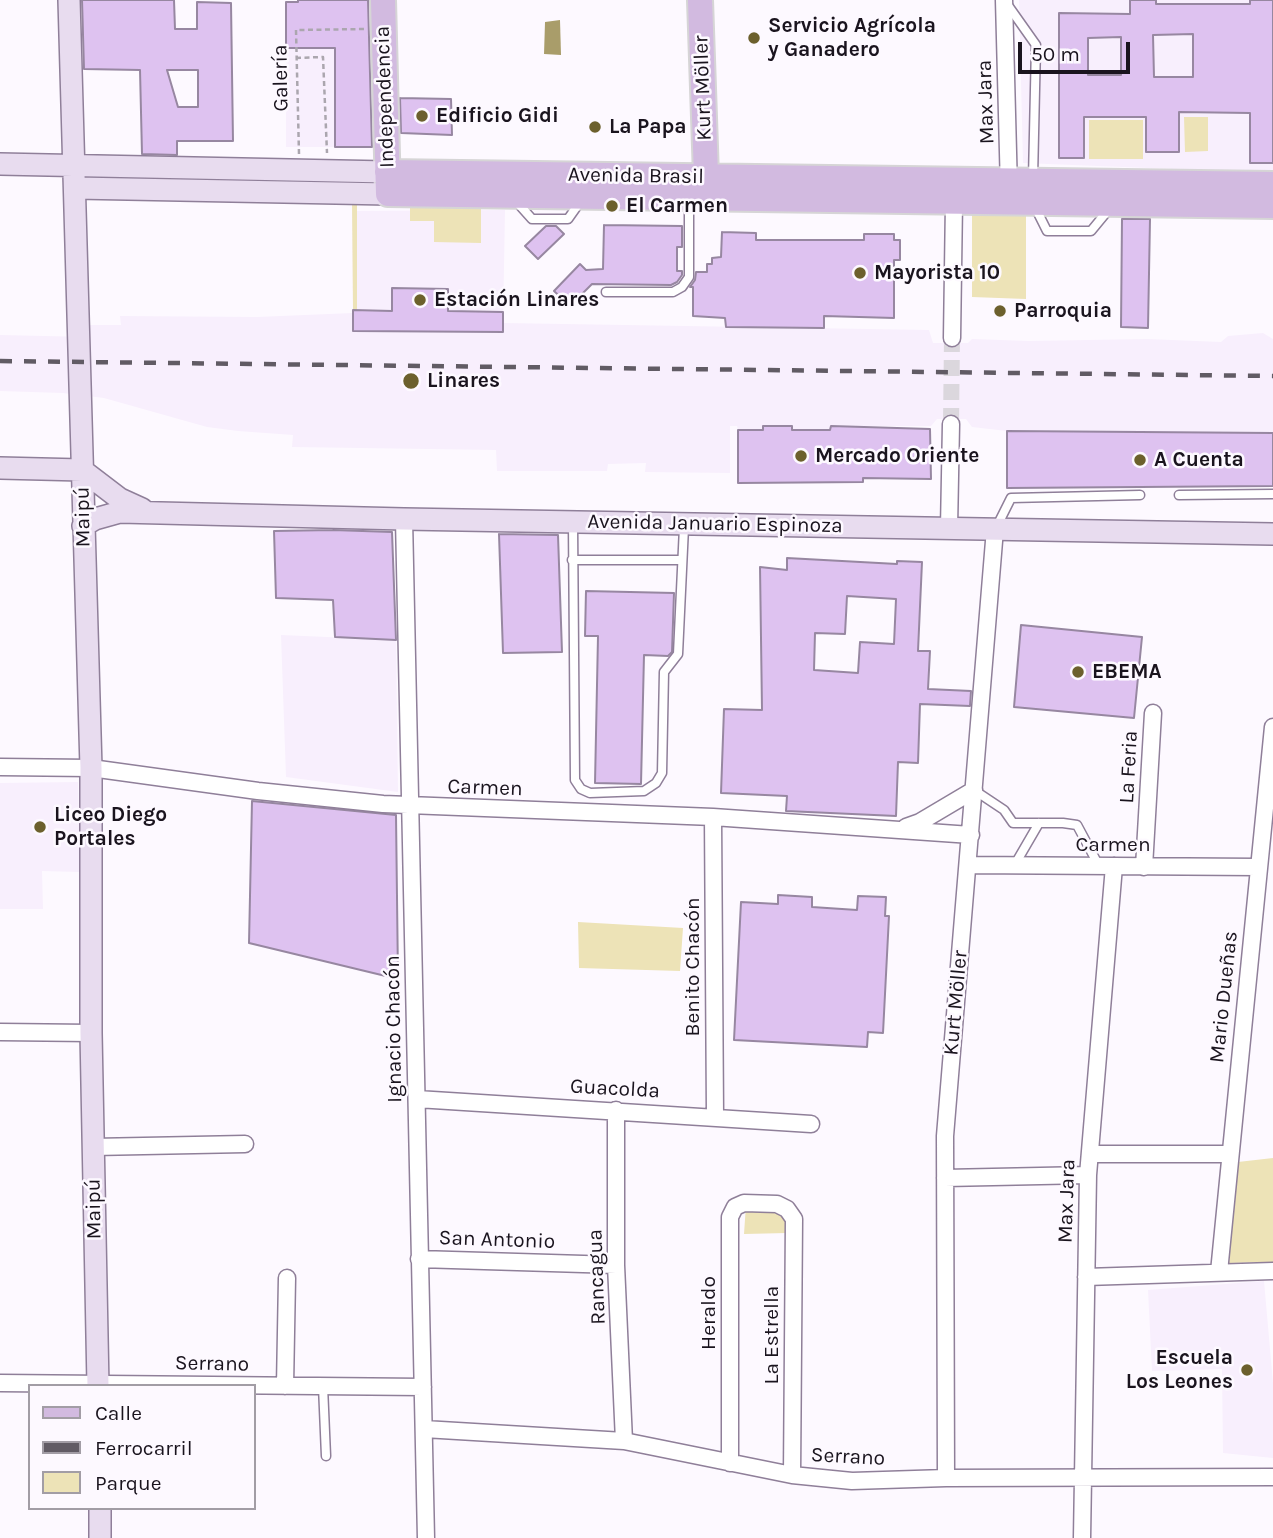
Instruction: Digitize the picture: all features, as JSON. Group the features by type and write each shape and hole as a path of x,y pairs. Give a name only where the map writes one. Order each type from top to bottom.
{"main road":[{"name":"Maipú","path":"69,0 91,768 91,1033 98,1384"},
{"name":"Independencia","path":"383,0 388,183"},
{"name":"Kurt Möller","path":"699,0 706,176"},
{"name":"Avenida Brasil","path":"0,164 75,167 302,160 388,183 506,196 954,202 1021,192 1273,184"},
{"name":"Avenida Brasil","path":"76,188 706,176 1021,192 1113,204 1273,206"},
{"path":"686,198 700,189 706,176"},
{"path":"0,468 82,470"},
{"name":"Avenida Januario Espinoza","path":"82,470 120,499 157,513"},
{"name":"Avenida Januario Espinoza","path":"83,526 113,513 157,513 1273,534"},
{"path":"100,1510 100,1538"}],"street":[{"name":"Max Jara","path":"1005,0 1021,192"},
{"path":"952,338 954,202"},
{"path":"949,528 951,424"},
{"name":"Ignacio Chacón","path":"404,519 426,1538"},
{"name":"Kurt Möller","path":"946,1478 945,1178 948,1093 995,529"},
{"name":"La Feria","path":"1144,866 1153,713"},
{"name":"Mario Dueñas","path":"1219,1272 1273,726"},
{"name":"Carmen","path":"0,767 91,768 258,791 411,806 713,817 971,835"},
{"path":"897,830 920,822 974,790"},
{"name":"Benito Chacón","path":"713,817 715,1116"},
{"name":"Carmen","path":"968,865 1258,867"},
{"name":"Max Jara","path":"1082,1538 1088,1175 1106,866"},
{"path":"0,1032 91,1033"},
{"name":"Guacolda","path":"417,1099 811,1124"},
{"name":"Rancagua","path":"616,1110 616,1265 624,1441"},
{"path":"93,1147 245,1144"},
{"path":"1090,1154 1230,1154"},
{"path":"945,1178 1088,1175"},
{"name":"Heraldo","path":"730,1463 730,1217 734,1207 744,1203 777,1204"},
{"name":"La Estrella","path":"777,1204 787,1209 793,1219 792,1475"},
{"name":"San Antonio","path":"419,1259 616,1265"},
{"path":"1086,1277 1273,1271"},
{"path":"285,1386 287,1278"},
{"name":"Serrano","path":"0,1383 49,1384"},
{"name":"Serrano","path":"256,1386 423,1387"},
{"name":"Serrano","path":"424,1429 624,1441 792,1475 852,1481 1273,1476"}],"lane":[{"path":"1005,0 1036,45 1021,192"},
{"path":"606,292 673,292 682,287 689,277 686,198"},
{"path":"1179,495 1273,494"},
{"path":"995,529 1011,498 1140,495"},
{"path":"573,522 575,780 581,789 590,793 644,791 660,779 664,672 678,654 684,524"},
{"path":"572,560 682,560"},
{"path":"974,790 1003,810 1013,823 1077,825 1106,866"},
{"path":"1014,866 1039,823"},
{"path":"323,1386 326,1456"}],"path":[{"name":"Galería","path":"302,160 296,30 384,29"},
{"path":"296,58 323,57 327,155 317,154"}],"shaded area":[{"path":"1019,0 1273,0 1273,173 1023,163"},
{"path":"560,20 561,55 544,54 545,22"},
{"path":"286,48 335,48 335,147 286,147"},
{"path":"505,210 503,323 929,330 933,343 968,343 972,339 1147,339 1221,342 1228,336 1263,333 1273,339 1273,433 1007,431 972,427 966,419 937,419 931,426 864,426 864,430 845,426 831,426 830,430 792,430 792,426 763,426 763,430 738,430 737,426 730,426 730,473 645,472 646,463 608,464 607,471 497,471 496,450 292,447 293,435 207,427 104,398 63,393 0,391 0,335 89,337 90,325 121,325 120,316 257,317 353,313 352,211"},
{"path":"281,635 396,640 398,792 286,777"},
{"name":"Liceo Diego Portales","path":"78,782 80,872 42,871 43,909 0,909 0,783"},
{"name":"Escuela Los Leones","path":"1264,1281 1273,1383 1273,1458 1223,1453 1222,1369 1152,1371 1148,1290"}],"green space":[{"path":"1184,117 1208,117 1208,151 1185,152"},
{"path":"1089,120 1143,120 1143,159 1089,159"},
{"path":"352,200 357,200 357,310 353,310"},
{"path":"410,200 481,204 481,243 434,242 434,221 410,221"},
{"path":"972,207 1026,207 1026,299 972,297"},
{"path":"578,922 683,928 680,971 579,968"},
{"path":"1273,1158 1273,1262 1229,1263 1238,1162"},
{"path":"746,1205 787,1209 787,1233 744,1234"}],"building":[{"path":"82,0 174,0 175,29 197,29 197,2 231,3 233,141 177,141 177,155 142,154 140,70 84,69","holes":["167,70 198,70 198,107 178,107"]},
{"path":"368,0 372,147 335,147 335,48 286,48 286,2"},
{"path":"1130,0 1156,0 1156,4 1250,4 1250,0 1273,0 1273,163 1250,163 1250,113 1179,112 1179,152 1146,152 1146,117 1084,117 1084,158 1059,158 1059,13 1130,14","holes":["1193,34 1193,77 1154,77 1153,35","1121,37 1121,75 1088,75 1088,38"]},
{"name":"Edificio Gidi","path":"400,98 451,99 452,135 401,133"},
{"path":"1122,219 1150,219 1148,328 1121,327"},
{"path":"604,225 682,226 682,247 677,247 677,271 682,271 682,275 671,285 592,284 570,306 554,291 580,264 586,270 603,269"},
{"path":"546,226 556,226 564,234 538,259 525,246"},
{"path":"722,232 756,233 756,240 864,240 864,234 894,234 894,240 900,240 900,260 894,260 894,318 824,316 824,328 726,327 725,318 693,316 693,287 690,287 696,272 707,272 707,264 712,264 712,258 721,257"},
{"name":"Estación Linares","path":"392,288 448,289 448,311 503,312 503,332 353,331 353,310 392,311"},
{"name":"Mercado Oriente","path":"763,426 792,426 792,430 830,430 831,426 930,429 931,479 863,478 863,482 738,483 738,430 763,430"},
{"name":"A Cuenta","path":"1007,431 1273,433 1273,486 1007,488"},
{"path":"274,531 392,532 396,640 335,637 333,600 276,598"},
{"path":"499,534 558,535 562,652 503,653"},
{"path":"787,558 897,564 897,561 922,562 918,651 930,651 928,689 971,691 970,706 920,704 918,763 898,762 896,816 786,811 787,796 721,793 724,709 762,710 760,567 787,570","holes":["847,596 896,599 894,644 860,642 858,673 814,670 815,633 845,634"]},
{"path":"586,591 674,593 672,652 668,656 644,655 641,784 595,783 598,636 585,636"},
{"name":"EBEMA","path":"1021,625 1142,637 1134,718 1014,707"},
{"path":"252,801 396,815 398,979 249,943"},
{"path":"778,895 812,897 812,907 857,910 858,896 886,897 885,916 889,916 883,1033 868,1032 867,1047 734,1040 741,902 778,904"}],"tunnel":[{"path":"951,424 952,338"}],"railway":[{"path":"0,361 1273,376"}],"place":[{"name":"Servicio Agrícola y Ganadero","path":"754,38"},
{"name":"Edificio Gidi","path":"422,116"},
{"name":"La Papa","path":"595,127"},
{"name":"El Carmen","path":"612,206"},
{"name":"Mayorista 10","path":"860,273"},
{"name":"Estación Linares","path":"420,300"},
{"name":"Parroquia","path":"1000,311"},
{"name":"Linares","path":"411,381"},
{"name":"Mercado Oriente","path":"801,456"},
{"name":"A Cuenta","path":"1140,460"},
{"name":"EBEMA","path":"1078,672"},
{"name":"Liceo Diego Portales","path":"40,827"},
{"name":"Escuela Los Leones","path":"1247,1370"}]}
